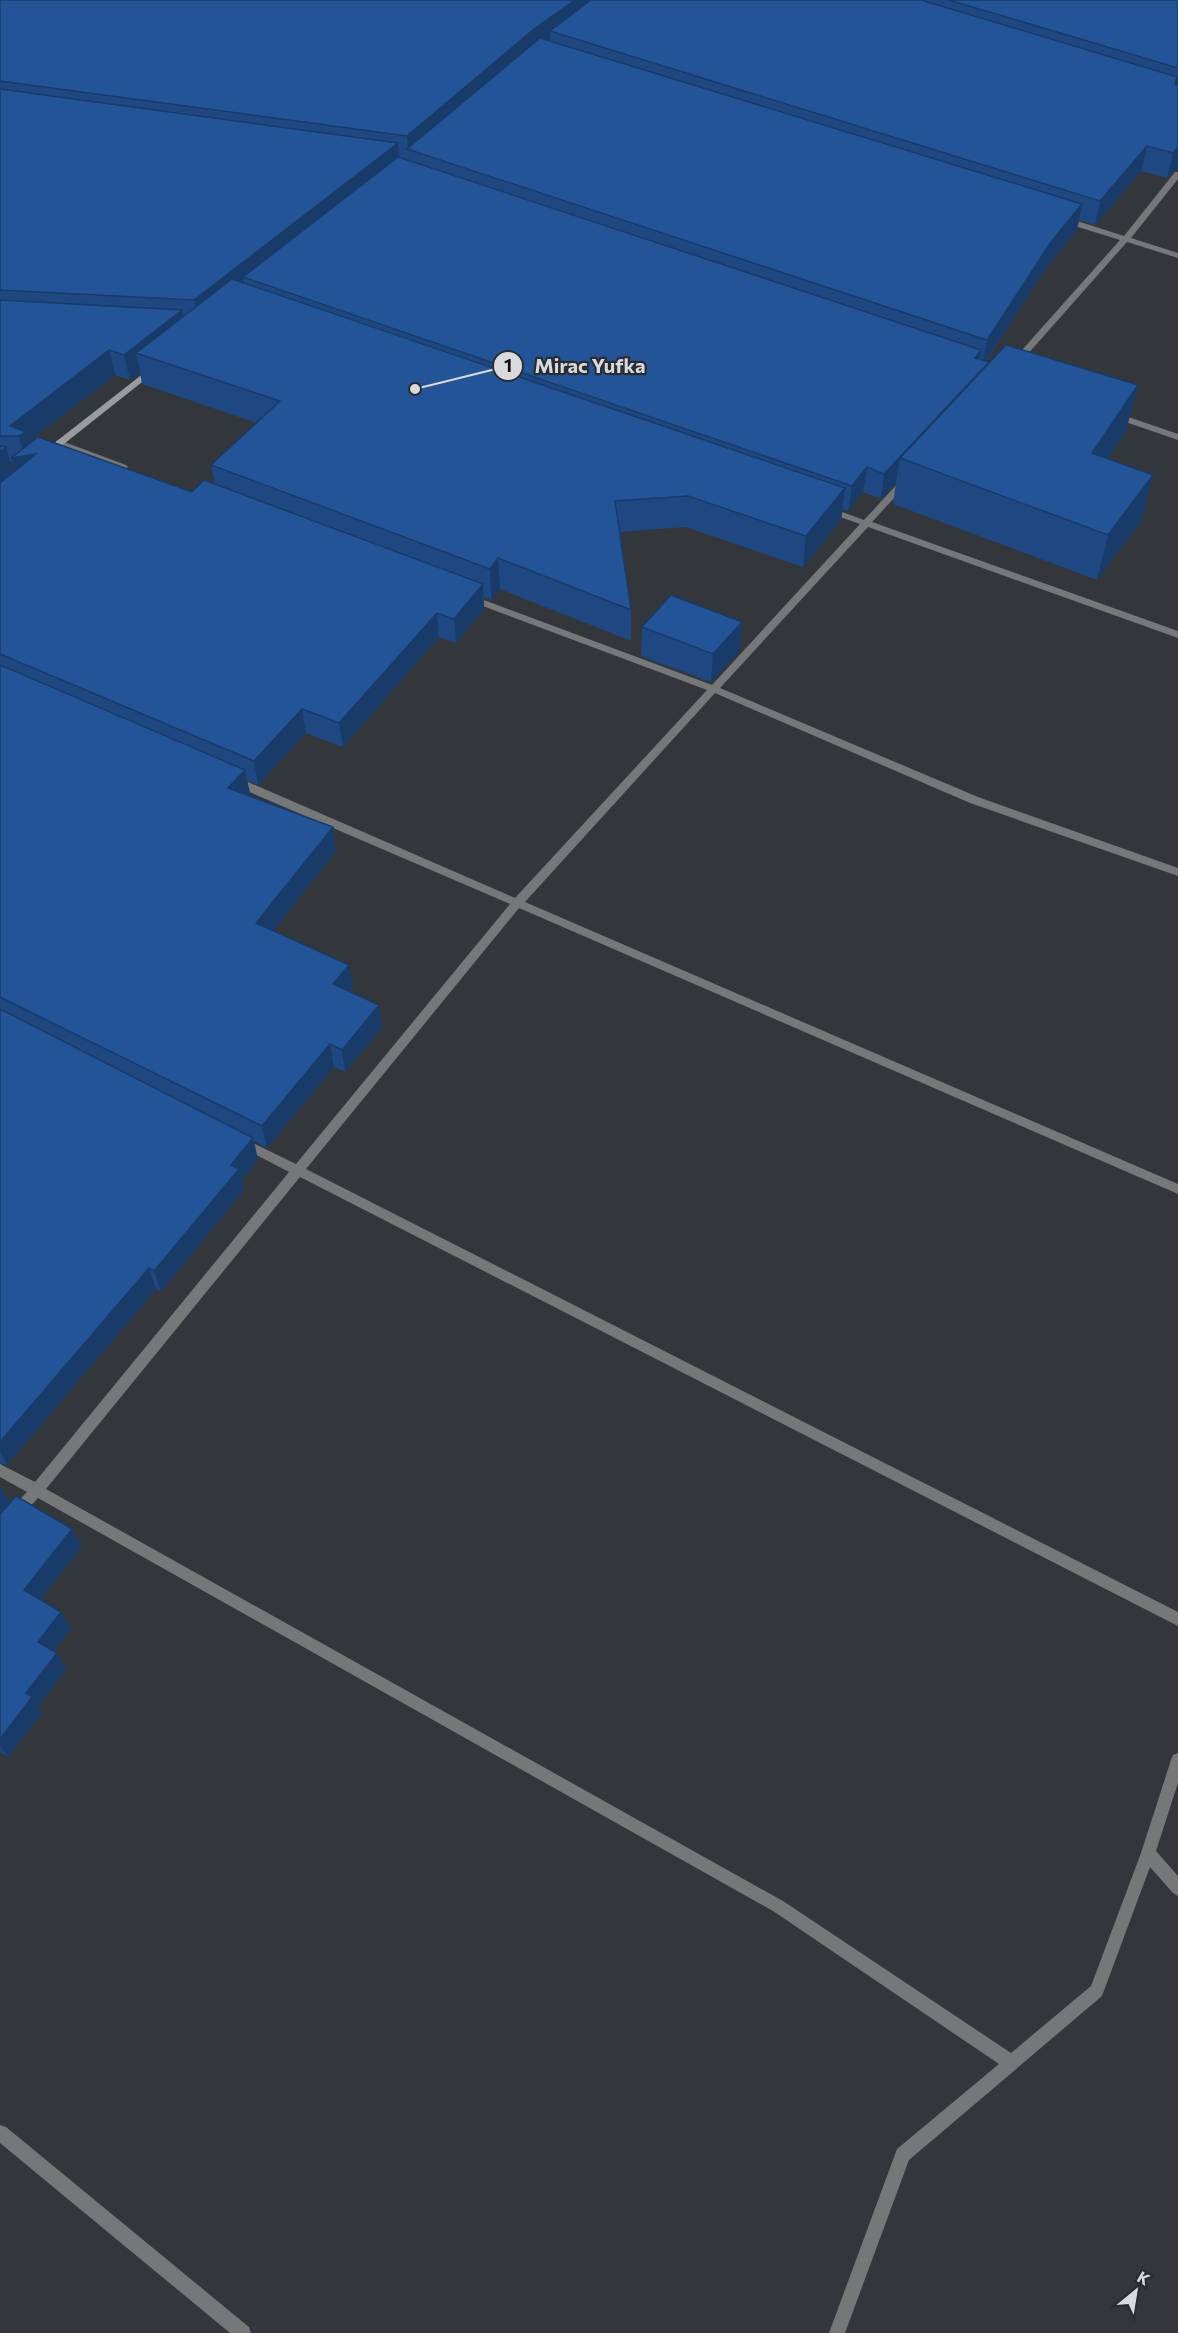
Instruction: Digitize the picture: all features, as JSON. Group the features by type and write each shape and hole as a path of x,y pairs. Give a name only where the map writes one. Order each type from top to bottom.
{"main road":[{"path":"37,461 157,366"}],"street":[{"path":"1009,369 1126,239 1178,174"},
{"path":"1058,218 1178,256"},
{"path":"1101,411 1178,437"},
{"path":"59,443 137,472"},
{"path":"0,1530 36,1491 516,904 914,472"},
{"path":"799,499 1178,635"},
{"path":"459,593 714,689 974,800 1178,872"},
{"path":"220,775 1178,1190"},
{"path":"235,1139 1178,1619"},
{"path":"0,1470 778,1906 1012,2063"},
{"path":"837,2333 903,2155 1097,1991 1148,1853 1178,1760"},
{"path":"1148,1853 1178,1888"},
{"path":"0,2133 243,2333"}],"building":[{"path":"0,0 575,0 534,29 407,136 0,81"},
{"path":"591,0 921,0 1177,77 1175,84 1178,85 1178,147 1173,153 1147,146 1100,201 550,31"},
{"path":"949,0 1178,0 1178,68"},
{"path":"540,38 1082,204 1051,242 987,340 407,149"},
{"path":"0,89 398,143 194,300 0,290"},
{"path":"398,157 981,350 975,358 989,362 884,474 867,467 852,486 243,277"},
{"path":"232,279 845,488 806,536 688,496 615,501 631,610 498,558 490,569 211,465 280,401 136,353"},
{"path":"0,300 182,310 124,355 109,350 10,426 26,432 19,436 0,436"},
{"path":"1006,345 1138,385 1092,453 1153,475 1108,535 900,458"},
{"path":"38,437 192,492 204,480 483,584 454,619 437,613 339,723 302,709 254,761 0,654 0,483 36,454 11,458"},
{"path":"671,595 742,622 713,654 642,627"},
{"path":"0,665 245,770 228,788 333,827 256,923 349,965 333,984 379,1005 342,1050 330,1044 262,1126 0,997"},
{"path":"0,1009 253,1138 231,1165 239,1169 154,1271 149,1268 0,1442"},
{"path":"16,1496 72,1529 24,1590 61,1612 38,1642 57,1653 26,1693 32,1697 0,1739 0,1514"}],"place":[{"name":"Mirac Yufka","path":"415,389"}]}
